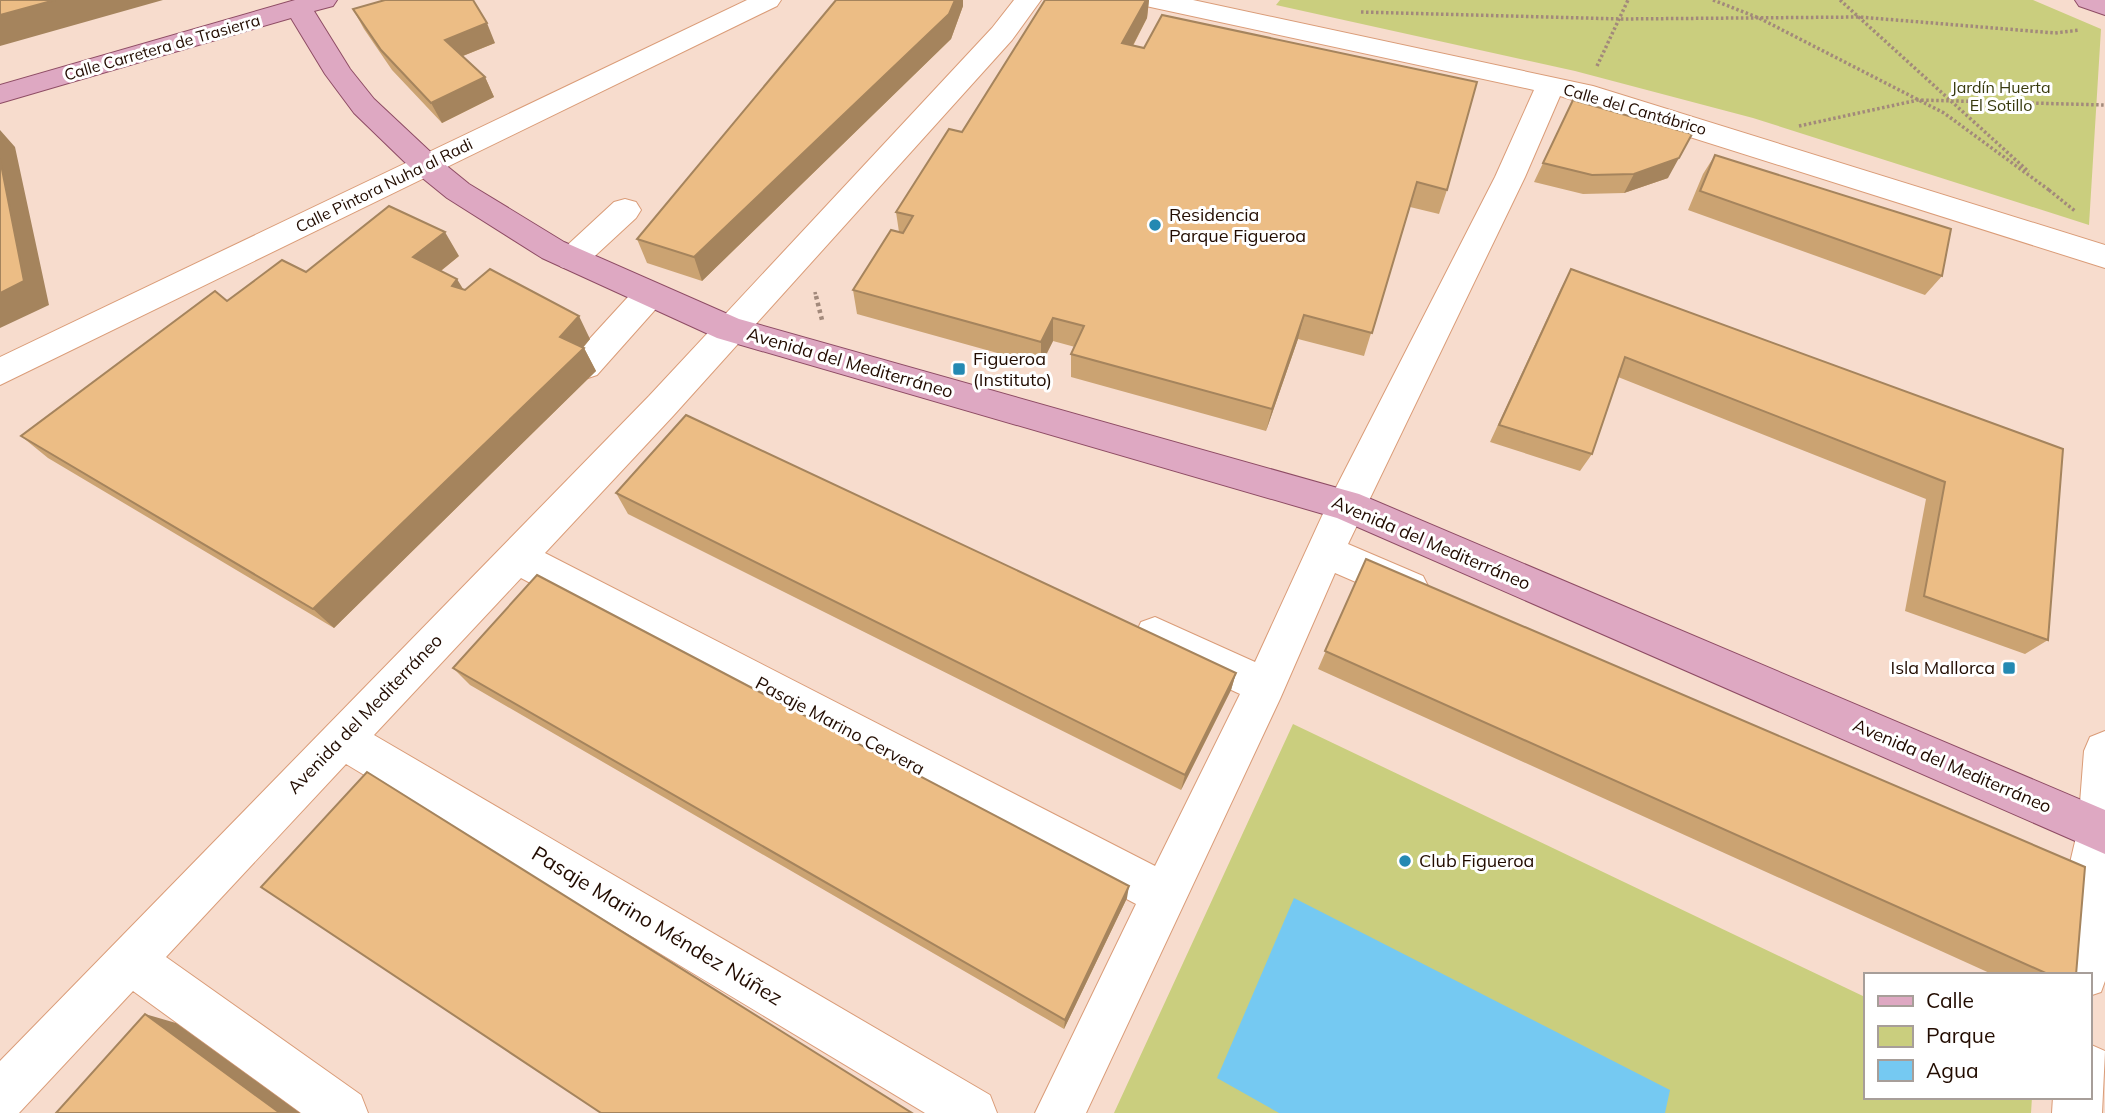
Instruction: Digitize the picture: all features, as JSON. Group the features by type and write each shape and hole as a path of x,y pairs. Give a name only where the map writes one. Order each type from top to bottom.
{"main road":[{"path":"2088,0 2099,18"},
{"path":"306,3 339,74 364,106 457,191 509,225 572,258 729,329"},
{"name":"Calle Carretera de Trasierra","path":"0,94 306,3"},
{"name":"Avenida del Mediterráneo","path":"729,329 1346,505 2103,831"}],"street":[{"name":"Calle Pintora Nuha al Radi","path":"0,372 768,0"},
{"path":"1002,34 1007,10 1003,0"},
{"name":"Avenida del Mediterráneo","path":"0,1097 661,406 1002,34 1028,0"},
{"name":"Calle del Cantábrico","path":"1154,0 1551,85 1700,127 2105,257"},
{"path":"1060,1113 1265,686 1346,505 1510,177 1551,85"},
{"path":"347,203 370,228"},
{"path":"572,258 625,210"},
{"path":"585,366 650,293"},
{"path":"661,406 699,424"},
{"path":"1326,552 1440,602"},
{"name":"Pasaje Marino Cervera","path":"516,557 1165,895"},
{"path":"1126,622 1265,686"},
{"name":"Pasaje Marino Méndez Núñez","path":"341,738 972,1113"},
{"path":"2084,973 2069,876 2103,831 2105,751"},
{"path":"131,961 344,1113"}],"path":[{"path":"1597,67 1628,0"},
{"path":"1713,0 1759,18 1944,113 2079,214"},
{"path":"1840,0 2049,190"},
{"path":"1352,12 1621,19 1859,18 2055,33 2099,18"},
{"path":"1787,128 1919,100 2105,105"}],"green space":[{"name":"Jardín Huerta El Sotillo","path":"1280,0 2033,0 2101,29 2089,225 1753,118 1575,71 1276,5"},
{"name":"Club Figueroa","path":"1293,724 1864,997 1864,1099 2032,1099 2031,1113 1114,1113"}],"water":[{"path":"1294,898 1670,1090 1665,1113 1279,1113 1217,1078"}],"building":[{"path":"0,0 55,0 0,15"},
{"path":"385,0 473,0 487,23 445,40 485,77 431,103 381,50 353,9"},
{"path":"836,0 955,0 949,14 694,257 637,239"},
{"name":"Residencia Parque Figueroa","path":"1045,0 1146,0 1122,43 1144,48 1162,15 1477,82 1447,190 1417,182 1372,333 1304,315 1272,409 1071,354 1084,326 1053,318 1041,342 853,290 891,230 903,233 913,216 896,212 949,129 962,132"},
{"path":"1573,100 1692,134 1679,158 1634,174 1592,175 1543,163"},
{"path":"1715,155 1951,229 1942,276 1700,191"},
{"path":"0,159 24,281 0,293"},
{"path":"389,206 445,232 413,257 457,279 452,286 465,290 490,269 579,316 560,337 584,348 313,609 21,436 215,291 227,301 282,260 306,272"},
{"path":"1571,269 2063,449 2048,640 1924,596 1945,482 1625,357 1592,454 1499,425"},
{"path":"686,415 1236,673 1185,775 616,493"},
{"path":"1366,559 2085,867 2076,973 2046,973 1325,651"},
{"path":"537,575 1129,886 1065,1020 453,668"},
{"path":"367,772 912,1113 601,1113 261,887"},
{"path":"145,1014 280,1113 56,1113"}],"place":[{"name":"Residencia Parque Figueroa","path":"1155,225"},
{"name":"Figueroa (Instituto)","path":"959,369"},
{"name":"Isla Mallorca","path":"2009,668"},
{"name":"Club Figueroa","path":"1405,861"}]}
